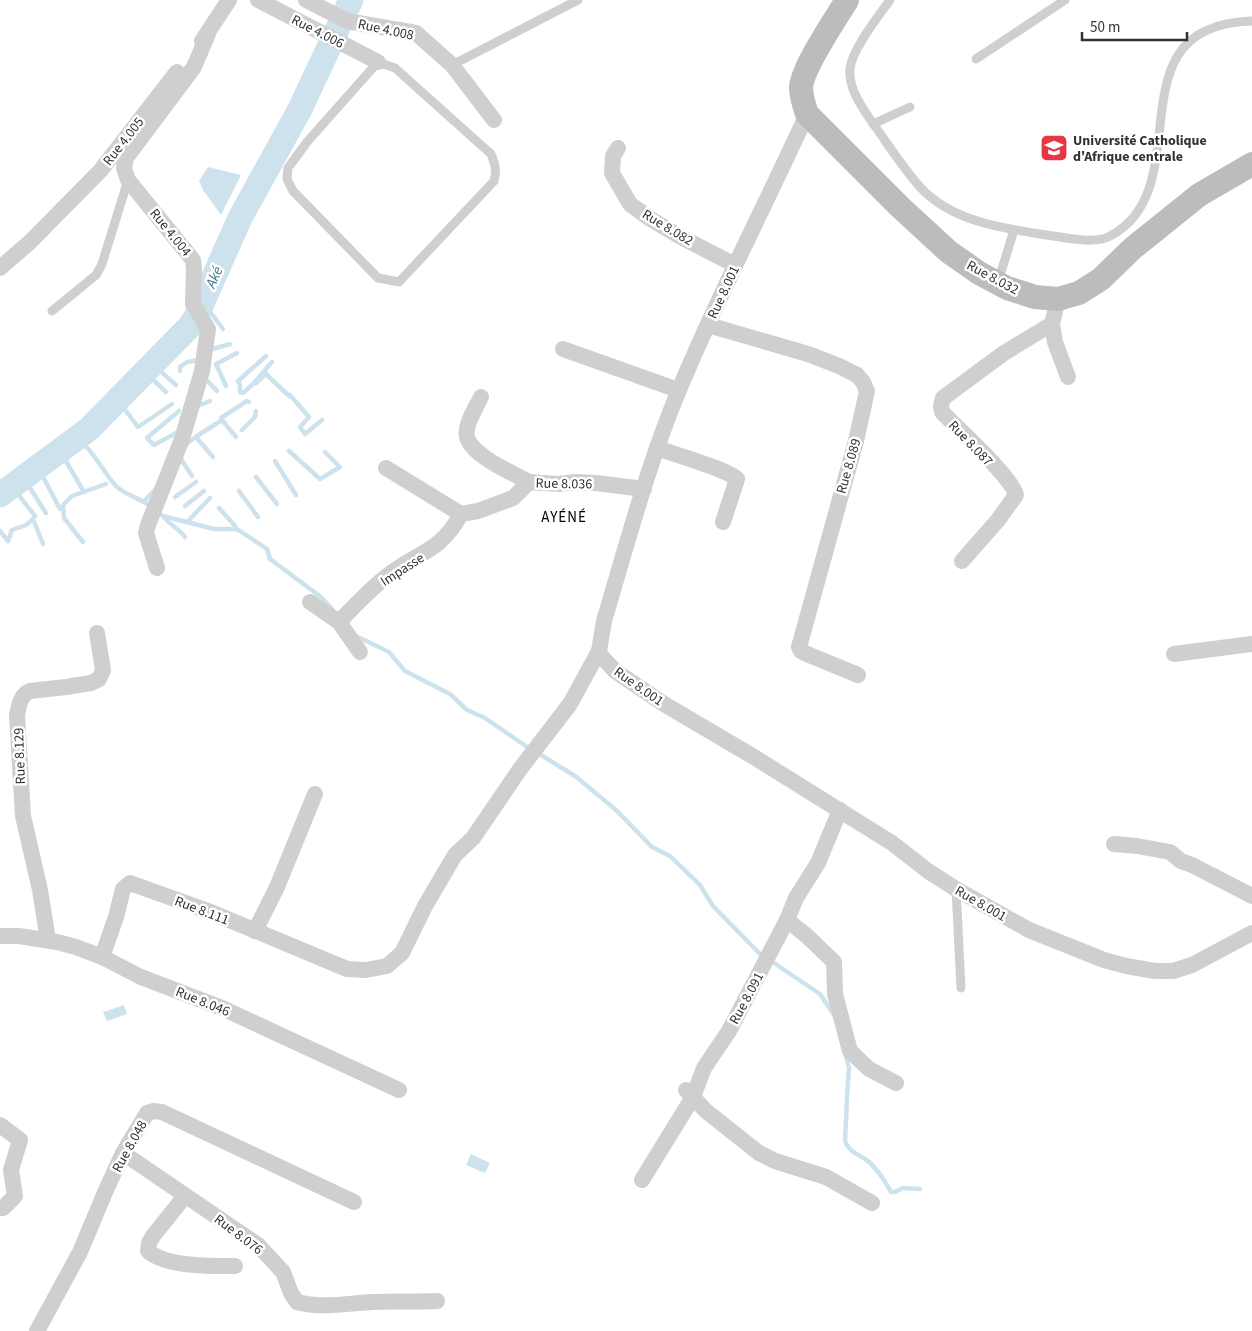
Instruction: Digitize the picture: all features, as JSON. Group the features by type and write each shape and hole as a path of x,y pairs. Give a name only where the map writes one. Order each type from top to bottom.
{"street":[{"name":"Rue 4.005","path":"0,268 59,214 101,170 208,34 229,0"},
{"name":"Rue 4.006","path":"258,0 378,62"},
{"name":"Rue 4.008","path":"306,0 347,21 416,33 452,65 494,120"},
{"path":"807,114 802,100 802,86 806,68 847,0"},
{"path":"128,180 124,168 126,158 194,68 208,34"},
{"name":"Rue 8.001","path":"807,114 764,208 734,265 678,390 657,448 604,621 599,650 602,657 615,671 664,704 840,810 892,843 928,871 956,889 1029,930 1104,960 1155,971 1174,970 1192,965 1252,933"},
{"name":"Rue 8.032","path":"807,114 900,207 949,252 979,273 1007,288 1035,297 1058,299 1079,293 1101,279 1133,248 1199,195 1252,164"},
{"name":"Rue 8.082","path":"618,148 613,156 612,173 630,204 679,236 734,265"},
{"name":"Rue 4.004","path":"128,180 193,260 193,304 208,329 202,371 182,440 146,534 157,568"},
{"path":"1058,299 1052,324 1055,342 1068,377"},
{"name":"Rue 8.089","path":"708,324 808,354 857,375 863,382 866,391 856,441 799,647 801,651 807,654 858,674"},
{"name":"Rue 8.087","path":"962,561 998,520 1016,495 1012,485 942,412 941,403 944,398 1004,353 1052,324"},
{"path":"563,350 678,390"},
{"path":"481,397 468,424 467,436 473,448 529,482"},
{"path":"657,448 712,467 737,479 723,522"},
{"path":"386,468 461,514"},
{"name":"Rue 8.036","path":"461,514 478,511 513,498 529,482 558,484 576,482 596,483 644,489"},
{"name":"Impasse","path":"339,622 392,572 431,550 446,537 461,514"},
{"path":"310,602 339,622 360,652"},
{"name":"Rue 8.129","path":"48,940 40,890 23,816 19,702 26,692 91,683 99,679 103,670 97,633"},
{"path":"1174,654 1252,644"},
{"name":"Rue 8.111","path":"102,957 116,917 123,889 130,883 208,911 347,969 366,970 387,966 402,953 425,906 455,856 473,838 520,769 570,704 599,650"},
{"path":"255,931 277,887 315,794"},
{"name":"Rue 8.091","path":"642,1180 704,1068 729,1031 787,920 796,898 818,863 840,810"},
{"path":"1114,844 1170,852 1181,861 1252,896"},
{"path":"787,920 834,962 835,994 850,1051 869,1069 896,1083"},
{"name":"Rue 8.046","path":"0,936 19,936 48,940 76,947 102,957 140,977 222,1008 399,1090"},
{"path":"689,1094 706,1111 759,1153 776,1161 826,1177 872,1203"},
{"name":"Rue 8.048","path":"37,1331 80,1252 123,1153 147,1114 154,1110 162,1112 354,1202"},
{"path":"0,1125 20,1140 11,1170 15,1196 3,1208 0,1208"},
{"name":"Rue 8.076","path":"123,1153 258,1245 283,1272 291,1293 297,1302 307,1305 340,1305 373,1302 437,1301"},
{"path":"185,1196 153,1236 149,1243 148,1251 154,1256 172,1261 205,1266 235,1266"}],"lane":[{"path":"452,65 578,0"},
{"path":"890,0 855,52 850,68 851,86 874,124 922,188 948,208 982,223 1014,230 1095,240 1112,236 1128,223 1142,206 1151,183 1166,87 1174,62 1182,47 1200,33 1224,23 1252,20"},
{"path":"976,59 1065,0"},
{"path":"378,62 395,68 491,154 495,163 496,173 494,181 399,282 378,278 293,191 287,179 288,168 307,142 378,62"},
{"path":"874,124 910,107"},
{"path":"52,311 96,275 102,264 128,180"},
{"path":"998,283 1014,230"},
{"path":"956,889 962,988"}],"water":[{"path":"208,167 241,175 221,215 203,190 199,181"},
{"path":"124,1005 127,1014 107,1021 103,1012"},
{"path":"471,1154 490,1163 485,1173 466,1165"}],"waterway":[{"name":"Aké","path":"0,495 89,429 189,327 196,317 240,218 300,109 351,0"},
{"path":"208,309 223,329"},
{"path":"209,349 230,344"},
{"path":"226,386 216,364 237,353"},
{"path":"266,356 238,381 240,392 243,393 251,386 272,362"},
{"path":"180,371 180,367 187,362 199,360"},
{"path":"158,369 176,385"},
{"path":"256,383 266,374 290,395 309,417 300,427 305,434 322,420"},
{"path":"150,377 166,392"},
{"path":"205,378 217,391"},
{"path":"195,407 210,401"},
{"path":"221,418 247,401 249,402"},
{"path":"123,407 138,427 172,404"},
{"path":"179,411 147,438 154,445 180,431"},
{"path":"242,430 255,417 256,411"},
{"path":"197,436 222,420 236,437"},
{"path":"186,444 196,437 213,457"},
{"path":"79,440 90,450 116,486 150,506"},
{"path":"289,451 320,479 340,467 325,452"},
{"path":"63,456 84,492"},
{"path":"179,456 192,476"},
{"path":"275,461 296,495"},
{"path":"41,473 60,509"},
{"path":"256,477 277,504"},
{"path":"175,497 196,482"},
{"path":"83,542 64,518 63,505 72,496 106,484"},
{"path":"28,485 46,513"},
{"path":"145,500 156,489"},
{"path":"185,506 204,491"},
{"path":"239,491 258,517"},
{"path":"17,493 35,516"},
{"path":"189,520 210,498"},
{"path":"219,508 236,527"},
{"path":"156,511 163,516 214,529 235,529 240,531 267,549 270,559 321,597 332,609"},
{"path":"164,517 185,537"},
{"path":"8,541 12,530 26,525 33,519 43,544"},
{"path":"0,531 8,541"},
{"path":"356,636 389,652 405,671 450,694 467,710 485,718 530,749"},
{"path":"536,752 575,776 616,810 652,847 670,856"},
{"path":"672,858 700,885 713,906 760,954"},
{"path":"771,961 820,994 834,1015"},
{"path":"846,1056 849,1068 847,1096"},
{"path":"847,1098 845,1141 849,1148 872,1165 891,1192 903,1188 920,1189"}],"place":[{"name":"Université Catholique d'Afrique centrale","path":"1054,148"}],"district":[{"name":"AYÉNÉ","path":"564,517"}]}
